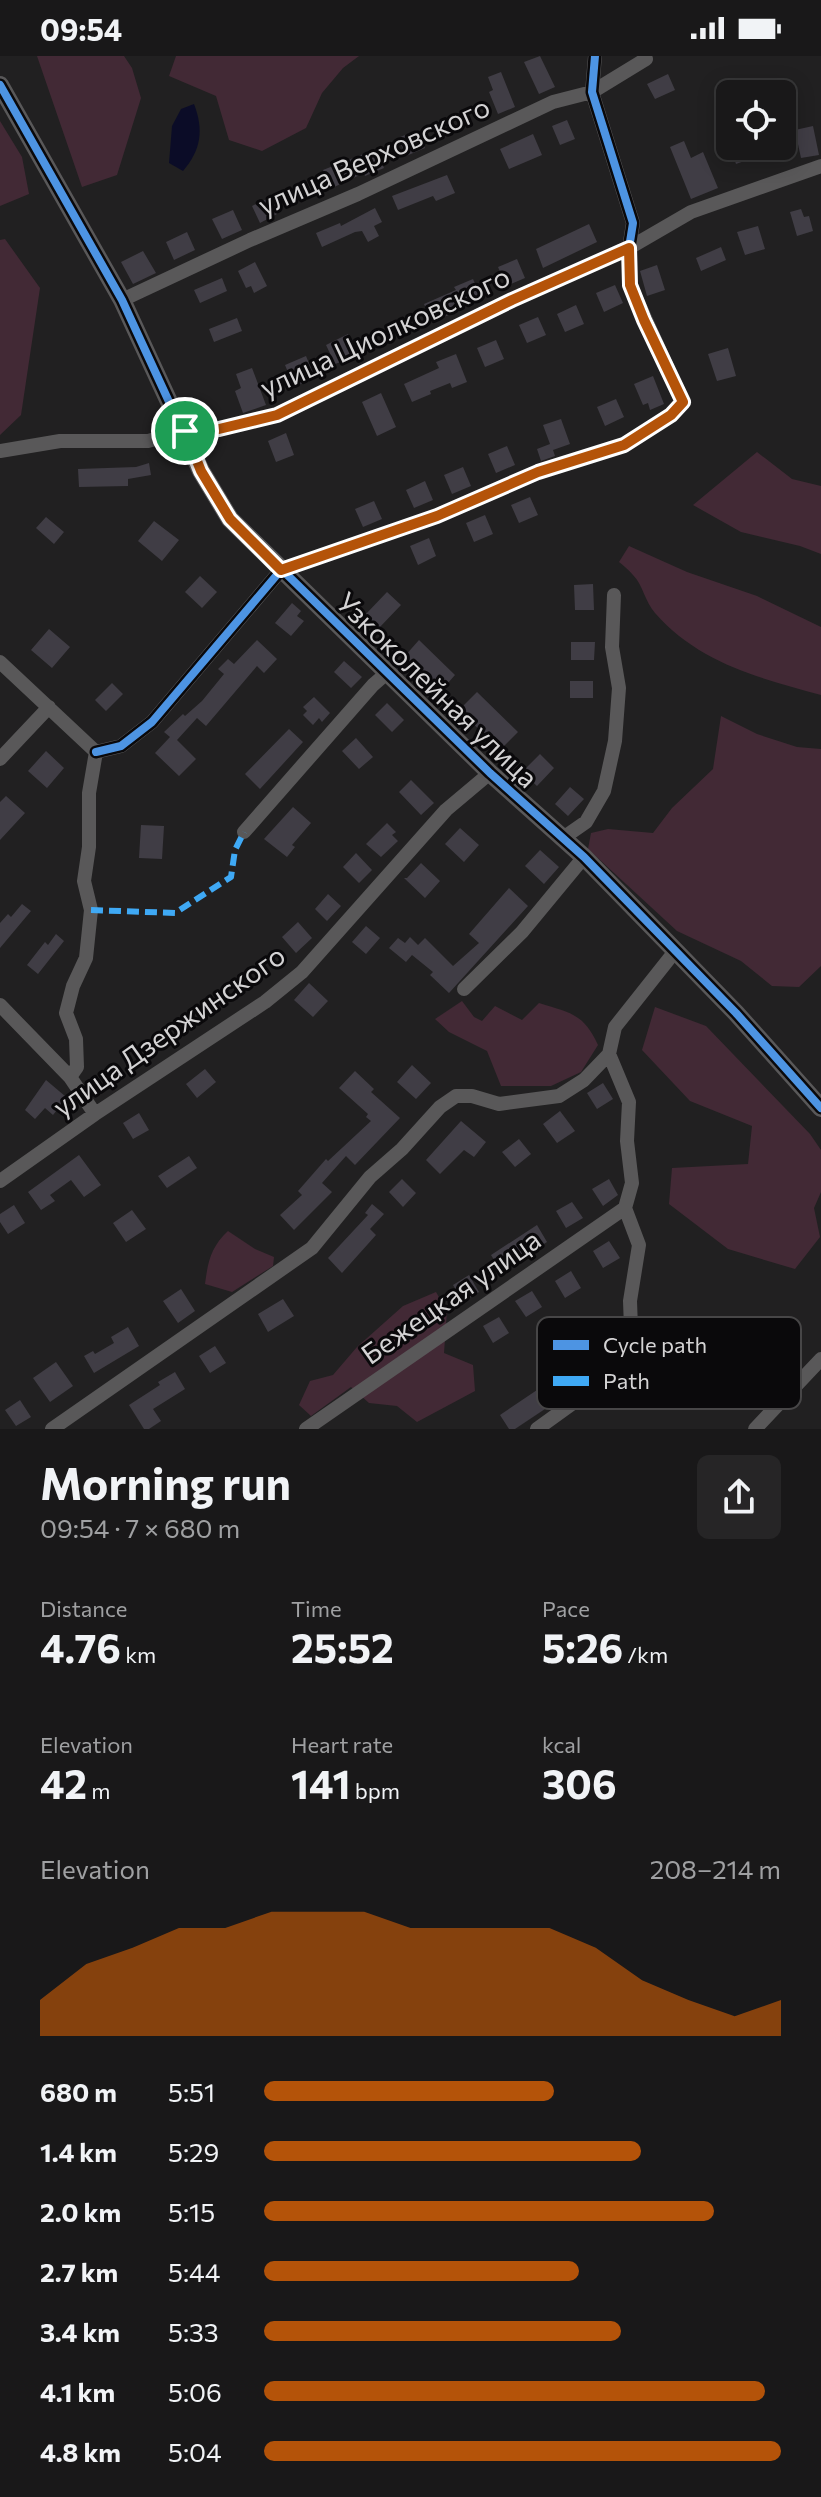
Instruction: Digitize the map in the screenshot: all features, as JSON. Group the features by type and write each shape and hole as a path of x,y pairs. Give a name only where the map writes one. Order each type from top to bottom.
{"street":[{"path":"96,752 121,746 152,722 281,570 437,516 538,472 624,445 671,415 683,402 630,285 629,248 633,223 592,92 595,56"},
{"name":"улица Верховского","path":"122,300 553,102 592,92 646,59"},
{"name":"Узкоколейная улица","path":"0,85 122,300 201,471 230,519 490,773 584,857 676,950 821,1108"},
{"name":"улица Циолковского","path":"0,451 60,441 148,441 185,431 219,429 277,415 512,300 629,248 691,212 821,166"},
{"path":"563,838 586,822 604,791 615,741 619,688 612,647 614,595"},
{"path":"0,662 96,752"},
{"path":"244,832 373,685 388,672"},
{"path":"0,759 49,707"},
{"path":"70,1077 77,1067 76,1039 66,1013 73,986 86,958 91,910 84,881 89,847 89,793 96,752"},
{"name":"улица Дзержинского","path":"0,1181 265,1002 302,972 446,810 490,773"},
{"path":"464,989 522,932 584,857"},
{"path":"52,1429 312,1248 370,1177 402,1149 440,1107 456,1096 472,1096 499,1104 559,1096 584,1080 609,1054 615,1027 676,950"},
{"path":"0,1005 70,1077 95,1114"},
{"path":"609,1054 629,1102 627,1141 632,1183 625,1208 639,1245 630,1301 631,1317"},
{"name":"Бежецкая улица","path":"306,1429 625,1208"},
{"path":"801,1380 821,1359"},
{"path":"537,1429 565,1409"},
{"path":"755,1429 774,1409"}],"shaded area":[{"path":"37,56 124,56 132,68 141,98 117,175 82,187"},
{"path":"176,56 359,56 343,68 322,93 306,128 262,151 229,140 216,96 169,76"},
{"path":"0,121 22,157 29,194 0,206"},
{"path":"5,239 40,288 21,415 0,435 0,240"},
{"path":"757,452 792,479 821,486 821,554 741,532 693,505"},
{"path":"629,546 687,572 757,596 821,627 821,695 753,675 691,645 652,609 636,579 619,562"},
{"path":"721,716 757,734 797,747 821,749 821,966 799,987 772,986 741,961 677,931 588,849 591,833 608,829 653,833 672,808 713,769"},
{"path":"462,1001 474,1017 482,1021 495,1006 522,1020 539,1003 560,1009 582,1021 598,1045 581,1072 551,1086 501,1086 487,1051 449,1032 435,1019"},
{"path":"655,1007 706,1026 810,1134 821,1150 821,1192 814,1208 820,1237 795,1269 728,1249 669,1204 672,1168 748,1164 752,1126 690,1101 642,1050"},
{"path":"228,1231 274,1257 273,1266 232,1292 205,1284 211,1255"},
{"path":"436,1292 447,1311 444,1353 473,1365 475,1391 417,1422 397,1406 369,1403 351,1387 311,1416 299,1405 310,1381 333,1375 357,1347 403,1306"}],"water":[{"path":"194,104 199,122 199,139 194,155 183,171 169,163 172,126 181,109"}],"building":[{"path":"540,56 555,87 539,94 524,62"},
{"path":"501,72 515,107 498,114 489,92 493,90 488,77"},
{"path":"668,74 675,90 655,99 647,84"},
{"path":"567,120 575,139 560,145 552,126"},
{"path":"813,126 819,155 801,158 796,130"},
{"path":"417,130 425,148 406,156 398,138"},
{"path":"533,134 542,155 509,169 500,149"},
{"path":"684,141 691,158 703,152 718,188 691,199 670,147"},
{"path":"376,149 384,168 365,176 364,173 332,188 323,170"},
{"path":"447,175 455,193 436,201 433,196 398,210 392,196"},
{"path":"269,198 277,214 260,223 252,206"},
{"path":"375,208 382,222 374,226 379,236 368,242 362,231 355,232 322,247 316,233 340,223 341,226"},
{"path":"801,209 804,217 809,216 813,231 797,236 790,212"},
{"path":"233,210 242,230 222,239 212,219"},
{"path":"589,224 597,242 543,268 536,249"},
{"path":"758,226 765,249 745,255 737,232"},
{"path":"187,232 195,250 174,260 166,242"},
{"path":"721,247 726,260 701,271 696,258"},
{"path":"143,251 156,273 133,284 121,262"},
{"path":"517,259 525,278 506,286 498,267"},
{"path":"255,262 267,286 254,293 251,286 246,288 238,271"},
{"path":"657,265 665,290 647,296 640,271"},
{"path":"222,278 227,291 200,303 194,290"},
{"path":"473,279 481,297 432,322 424,304"},
{"path":"615,285 623,303 604,312 596,293"},
{"path":"576,305 584,324 565,332 557,314"},
{"path":"538,317 546,335 527,343 519,325"},
{"path":"237,318 242,331 214,342 209,329"},
{"path":"348,334 358,356 335,364 326,345"},
{"path":"496,340 504,359 485,367 477,348"},
{"path":"728,348 736,376 717,381 708,354"},
{"path":"456,354 467,382 452,388 450,383 412,402 404,384 439,368 436,362"},
{"path":"306,356 315,378 294,387 285,365"},
{"path":"252,368 266,405 243,413 235,391 241,388 236,374"},
{"path":"653,376 664,404 650,410 648,403 643,405 634,384"},
{"path":"381,393 396,427 377,436 362,402"},
{"path":"616,399 624,417 605,426 597,407"},
{"path":"561,419 570,444 553,450 555,456 541,461 537,449 550,444 543,425"},
{"path":"286,433 294,455 276,462 268,441"},
{"path":"507,446 515,465 496,473 488,454"},
{"path":"149,463 151,475 128,479 128,486 79,487 78,469 136,467"},
{"path":"463,467 471,486 452,494 444,475"},
{"path":"425,481 433,500 414,508 406,490"},
{"path":"530,497 538,515 519,523 511,505"},
{"path":"374,501 382,519 363,527 355,509"},
{"path":"485,515 493,534 474,542 466,523"},
{"path":"46,517 64,532 54,544 36,528"},
{"path":"154,521 179,540 162,561 138,541"},
{"path":"429,538 436,556 418,565 410,546"},
{"path":"200,576 217,592 202,608 185,592"},
{"path":"593,584 594,610 575,610 574,585"},
{"path":"387,592 401,605 379,628 365,615"},
{"path":"292,603 301,611 297,616 304,621 291,636 275,623"},
{"path":"49,629 70,647 52,668 31,650"},
{"path":"257,640 277,659 264,673 257,666 206,726 197,718 177,740 196,759 179,776 155,753 170,737 164,732 202,701 224,674 218,669 228,659 234,664"},
{"path":"419,640 455,675 440,692 404,657"},
{"path":"571,642 595,642 594,660 571,660"},
{"path":"344,661 362,677 351,688 334,672"},
{"path":"570,681 593,681 593,698 570,698"},
{"path":"112,683 123,694 106,711 95,700"},
{"path":"477,692 518,732 500,750 459,710"},
{"path":"314,697 330,713 322,722 319,718 313,725 303,715 307,711 303,707"},
{"path":"387,703 404,720 392,732 375,715"},
{"path":"289,729 303,742 260,789 245,774"},
{"path":"356,738 373,757 359,769 342,751"},
{"path":"46,751 64,768 47,788 28,771"},
{"path":"540,754 554,768 537,786 522,772"},
{"path":"411,780 434,803 421,815 399,792"},
{"path":"570,787 584,799 568,816 555,804"},
{"path":"6,796 25,813 0,840 0,802"},
{"path":"293,807 311,823 292,845 295,847 287,857 264,839"},
{"path":"387,823 396,832 392,835 398,841 381,857 366,844"},
{"path":"141,825 164,826 162,859 139,858"},
{"path":"460,828 479,845 464,862 445,844"},
{"path":"540,850 559,867 544,884 525,866"},
{"path":"356,853 372,870 359,883 343,867"},
{"path":"421,863 440,881 425,898 404,878"},
{"path":"509,888 528,906 449,993 430,975 433,972 412,955 406,962 389,948 398,938 405,943 410,937 418,945 425,938 453,966 479,943 469,934"},
{"path":"328,894 341,906 327,921 315,909"},
{"path":"22,904 31,911 0,948 0,923 8,914 11,917"},
{"path":"298,922 312,938 296,953 282,937"},
{"path":"366,926 380,938 366,954 352,942"},
{"path":"56,934 64,941 38,974 27,965 45,942 48,945"},
{"path":"309,983 328,1001 313,1017 294,1000"},
{"path":"412,1065 431,1083 416,1099 397,1082"},
{"path":"205,1069 216,1082 197,1098 186,1084"},
{"path":"355,1071 374,1089 371,1092 400,1118 355,1165 346,1156 322,1183 332,1192 294,1230 280,1215 302,1195 298,1191 326,1159 328,1161 371,1121 366,1117 368,1114 339,1088"},
{"path":"46,1080 72,1102 61,1114 57,1110 53,1115 45,1108 35,1119 25,1110"},
{"path":"603,1083 613,1099 597,1109 587,1093"},
{"path":"560,1111 575,1131 557,1143 543,1124"},
{"path":"139,1113 149,1130 133,1139 123,1123"},
{"path":"461,1121 486,1142 474,1157 464,1150 440,1174 426,1160"},
{"path":"519,1139 531,1154 515,1167 502,1152"},
{"path":"79,1155 101,1185 84,1197 71,1180 50,1195 55,1201 41,1210 28,1192"},
{"path":"189,1156 197,1168 167,1188 158,1176"},
{"path":"402,1179 416,1193 403,1207 389,1192"},
{"path":"609,1179 618,1195 603,1206 592,1189"},
{"path":"572,1202 583,1218 566,1228 556,1211"},
{"path":"372,1204 384,1214 370,1229 376,1235 342,1273 328,1258 368,1215 365,1213"},
{"path":"14,1205 25,1223 8,1234 0,1222 0,1214"},
{"path":"132,1210 146,1229 126,1242 113,1223"},
{"path":"537,1225 547,1242 501,1271 491,1255"},
{"path":"609,1241 620,1258 603,1268 593,1251"},
{"path":"571,1271 581,1288 565,1298 555,1281"},
{"path":"469,1275 479,1292 463,1302 453,1285"},
{"path":"181,1289 195,1311 178,1323 163,1301"},
{"path":"532,1291 542,1307 526,1317 515,1301"},
{"path":"283,1299 294,1316 268,1332 258,1314"},
{"path":"499,1317 509,1333 493,1343 483,1326"},
{"path":"128,1327 139,1346 94,1373 84,1356 93,1351 95,1354 114,1343 111,1337"},
{"path":"215,1346 226,1363 210,1373 199,1356"},
{"path":"56,1362 73,1386 50,1402 33,1378"},
{"path":"175,1372 185,1389 153,1409 161,1421 144,1429 129,1405"},
{"path":"537,1390 537,1409 545,1409 515,1429 509,1429 500,1415"},
{"path":"20,1400 31,1417 16,1426 5,1410"}],"marked path":[{"path":"91,910 175,913 231,877 235,850 244,832"}],"cycle path":[{"path":"96,752 121,746 152,722 281,570 437,516 538,472 624,445 671,415 683,402 630,285 629,248 633,223 592,92 595,56"},
{"path":"0,85 122,300 201,471 230,519 490,773 584,857 736,1013 821,1108"}],"route":[{"path":"629,248 630,285 683,402 671,415 624,445 538,472 437,516 281,570 230,519 201,471 185,431 219,429 277,415 512,300 629,248"}]}
